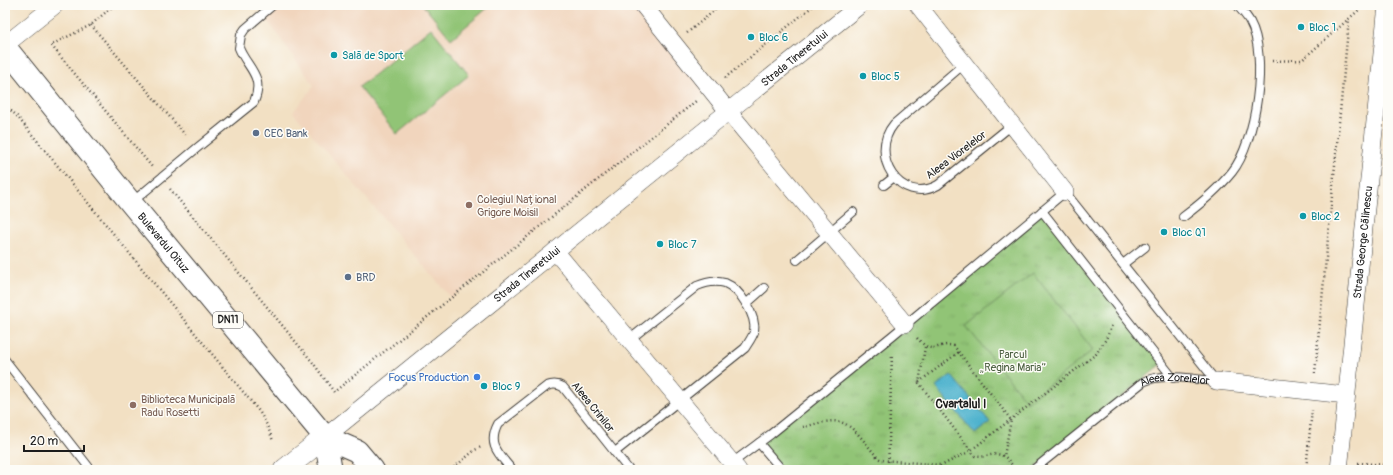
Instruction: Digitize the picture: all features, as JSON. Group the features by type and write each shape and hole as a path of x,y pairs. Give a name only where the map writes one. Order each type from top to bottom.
{"main road":[{"name":"Bulevardul Oituz","path":"5,46 131,203 325,437 357,451 373,470"},
{"name":"Bulevardul Oituz","path":"325,437 331,470"}],"street":[{"path":"5,46 56,5"},
{"path":"643,5 829,233 899,330"},
{"name":"Strada Tineretului","path":"325,437 860,5"},
{"path":"918,5 1065,192"},
{"name":"Strada George Călinescu","path":"1340,466 1346,395 1387,11"},
{"path":"555,251 735,467"},
{"name":"Aleea Zorelelor","path":"1216,381 1346,395"},
{"path":"284,470 325,437"}],"lane":[{"path":"131,203 196,148 254,102 258,94 256,74 239,48 241,35 245,29 274,5"},
{"path":"1183,217 1233,171 1245,149 1253,125 1259,72 1258,47 1250,22 1236,5"},
{"path":"884,185 894,177 887,166 884,152 886,137 889,130 894,124 964,64"},
{"name":"Aleea Viorelelor","path":"894,177 905,186 912,188 932,188 938,185 1012,124"},
{"path":"735,467 759,443 899,330 1065,192 1216,381"},
{"path":"1042,211 1174,378"},
{"path":"797,260 853,212"},
{"path":"1123,264 1145,247"},
{"path":"615,452 745,348 752,339 754,320 746,304 735,290 725,284 713,281 706,282 697,286 629,340"},
{"path":"746,304 764,288"},
{"path":"5,360 91,470"},
{"name":"Aleea Zorelelor","path":"1033,470 1142,382 1148,379 1174,378 1216,381"},
{"name":"Aleea Crinilor","path":"494,441 495,430 498,424 546,386 556,384 563,387 629,470"},
{"path":"494,441 495,450 512,470"},
{"path":"759,443 782,470"}],"path":[{"path":"114,5 92,25 51,45 314,364 334,392 814,5"},
{"path":"674,43 721,5"},
{"path":"1258,61 1302,60 1349,19 1360,7 1356,5"},
{"path":"1306,470 1349,19"},
{"path":"92,25 196,148"},
{"path":"5,105 16,115 258,410 267,424 273,441"},
{"path":"933,470 970,450 1096,354 1106,339 1119,309"},
{"path":"888,470 899,330 925,346 934,348 951,345 954,346 959,352 1010,420 1004,456"},
{"path":"925,346 919,383 975,456 1004,456 1016,470"},
{"path":"919,383 959,352"},
{"path":"771,434 832,421 840,422 854,430 878,458 888,461 942,466"},
{"path":"451,470 475,450 494,441"},
{"path":"1340,466 1388,465"}],"shaded area":[{"name":"Colegiul Național Grigore Moisil","path":"274,5 638,5 711,89 451,298 293,112 314,86 263,14"}],"green space":[{"path":"423,5 491,5 451,39"},
{"path":"431,28 469,75 397,134 359,87"},
{"name":"Parcul „Regina Maria”","path":"1042,211 1162,364 1033,470 782,470 759,443"},
{"path":"1033,273 1093,350 1027,402 966,326"}],"water":[{"path":"951,375 990,422 975,434 936,387"}],"place":[{"name":"Bloc 1","path":"1301,27"},
{"name":"Bloc 6","path":"751,37"},
{"name":"Sală de Sport","path":"334,55"},
{"name":"Bloc 5","path":"863,76"},
{"name":"CEC Bank","path":"256,133"},
{"name":"Colegiul Național Grigore Moisil","path":"469,205"},
{"name":"Bloc 2","path":"1303,216"},
{"name":"Bloc Q1","path":"1164,232"},
{"name":"Bloc 7","path":"660,244"},
{"name":"BRD","path":"348,277"},
{"name":"Focus Production","path":"477,377"},
{"name":"Bloc 9","path":"484,386"},
{"name":"Biblioteca Municipală Radu Rosetti","path":"133,405"}],"district":[{"name":"Cvartalul I","path":"961,404"}]}
